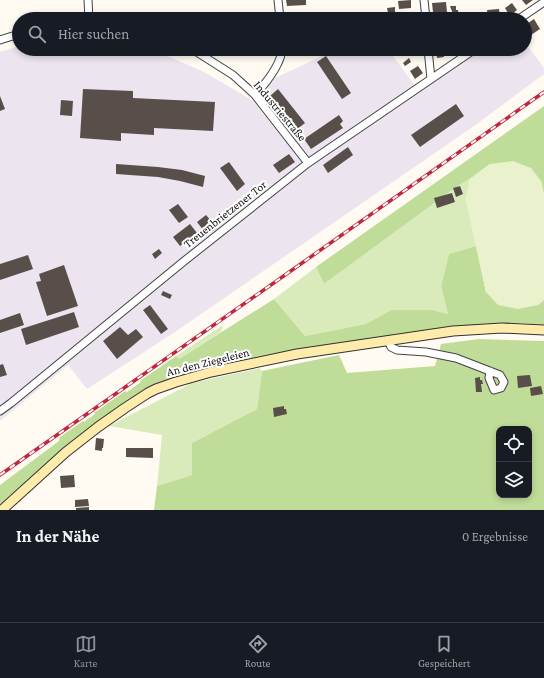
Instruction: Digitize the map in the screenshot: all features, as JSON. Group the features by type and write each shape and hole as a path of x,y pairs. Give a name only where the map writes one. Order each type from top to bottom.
{"street":[{"path":"88,0 89,12"},
{"path":"278,0 279,12"},
{"path":"424,0 425,12"},
{"path":"529,12 544,2"},
{"path":"0,40 12,36"},
{"name":"Industriestraße","path":"203,56 233,75 255,96 308,163"},
{"path":"255,96 266,84 281,56"},
{"path":"429,56 431,79"},
{"name":"Treuenbrietzener Tor","path":"0,411 183,262 308,163 465,56"},
{"name":"An den Ziegeleien","path":"2,510 60,458 125,408 156,389 190,377 305,353 453,331 502,328 544,330"},
{"path":"388,340 391,346 397,350 426,352 456,358 490,371"}],"shaded area":[{"path":"12,48 12,56 167,56 202,71 252,100 275,78 322,56 393,56 419,91 467,56 532,56 532,52 544,68 544,74 474,126 178,330 87,389 68,365 0,421 0,52"}],"green space":[{"path":"544,106 544,195 541,181 490,164 324,284 316,267"},
{"path":"513,161 531,168 541,181 544,195 544,300 538,305 518,309 498,305 486,292 466,199 470,179 490,164"},
{"path":"470,179 466,199 476,246 449,254 441,286 448,314 432,310 391,310 366,324 305,336 274,299 316,267 324,284 459,185"},
{"path":"476,246 486,292 538,305 544,300 544,325 519,323 334,345 160,384 0,508 0,485 59,441 60,437 83,421 84,422 125,391 127,392 176,356 179,359 274,299 305,336 366,324 391,310 432,310 448,314 441,286 449,254"},
{"path":"223,325 221,332 179,359 176,356"},
{"path":"479,339 544,341 544,510 154,510 157,486 192,475 192,443 257,409 262,371 339,355 347,373 435,366 441,344"},
{"path":"260,368 262,371 257,409 192,443 192,475 157,486 162,435 109,426 192,383"}],"building":[{"path":"286,0 306,0 306,5 287,6"},
{"path":"411,0 411,8 399,9 398,1"},
{"path":"522,0 533,0 526,5"},
{"path":"446,2 447,12 433,12 432,3"},
{"path":"512,3 517,10 514,12 507,12 505,8"},
{"path":"450,6 456,6 456,10 458,10 458,12 452,11"},
{"path":"395,7 395,12 388,12 387,8"},
{"path":"499,9 499,12 487,12 487,10"},
{"path":"534,19 540,29 532,34 532,20"},
{"path":"326,56 351,93 342,99 317,62"},
{"path":"437,56 444,57 437,58"},
{"path":"409,58 411,62 405,66 403,63"},
{"path":"418,66 423,73 415,79 410,71"},
{"path":"83,89 133,91 133,98 215,102 213,131 154,128 154,135 121,133 121,141 80,138"},
{"path":"278,89 305,123 296,130 270,96"},
{"path":"0,96 5,109 0,111"},
{"path":"61,100 73,101 72,116 60,115"},
{"path":"456,104 464,116 420,147 411,135"},
{"path":"339,115 343,121 340,124 343,128 311,149 304,139"},
{"path":"348,147 353,155 328,173 323,165"},
{"path":"289,154 295,162 279,173 273,165"},
{"path":"229,162 245,184 237,191 220,168"},
{"path":"116,164 182,170 205,176 203,187 158,177 116,174"},
{"path":"460,186 463,194 456,197 453,188"},
{"path":"452,193 455,202 437,208 434,198"},
{"path":"178,204 188,217 179,223 169,210"},
{"path":"206,215 217,228 207,235 197,222"},
{"path":"190,224 197,233 180,246 173,237"},
{"path":"159,249 162,253 155,259 152,254"},
{"path":"28,255 33,269 0,280 0,264"},
{"path":"64,265 78,306 47,316 36,282 41,281 39,274"},
{"path":"163,291 172,295 170,299 161,295"},
{"path":"150,305 168,329 161,334 143,310"},
{"path":"74,312 79,327 26,345 21,329"},
{"path":"20,313 24,325 0,333 0,320"},
{"path":"120,327 128,335 136,329 143,337 117,359 103,341"},
{"path":"3,364 7,375 0,377 0,365"},
{"path":"530,375 532,386 518,388 517,376"},
{"path":"480,377 483,384 481,384 482,392 476,392 475,378"},
{"path":"541,386 543,394 531,396 530,388"},
{"path":"284,406 287,414 274,417 273,408"},
{"path":"96,438 104,439 102,451 95,450"},
{"path":"126,448 153,448 153,458 126,457"},
{"path":"74,475 75,487 61,488 60,476"},
{"path":"88,499 89,506 75,507 75,500"},
{"path":"89,507 89,510 76,510 76,508"}],"railway":[{"path":"0,475 544,92"}]}
